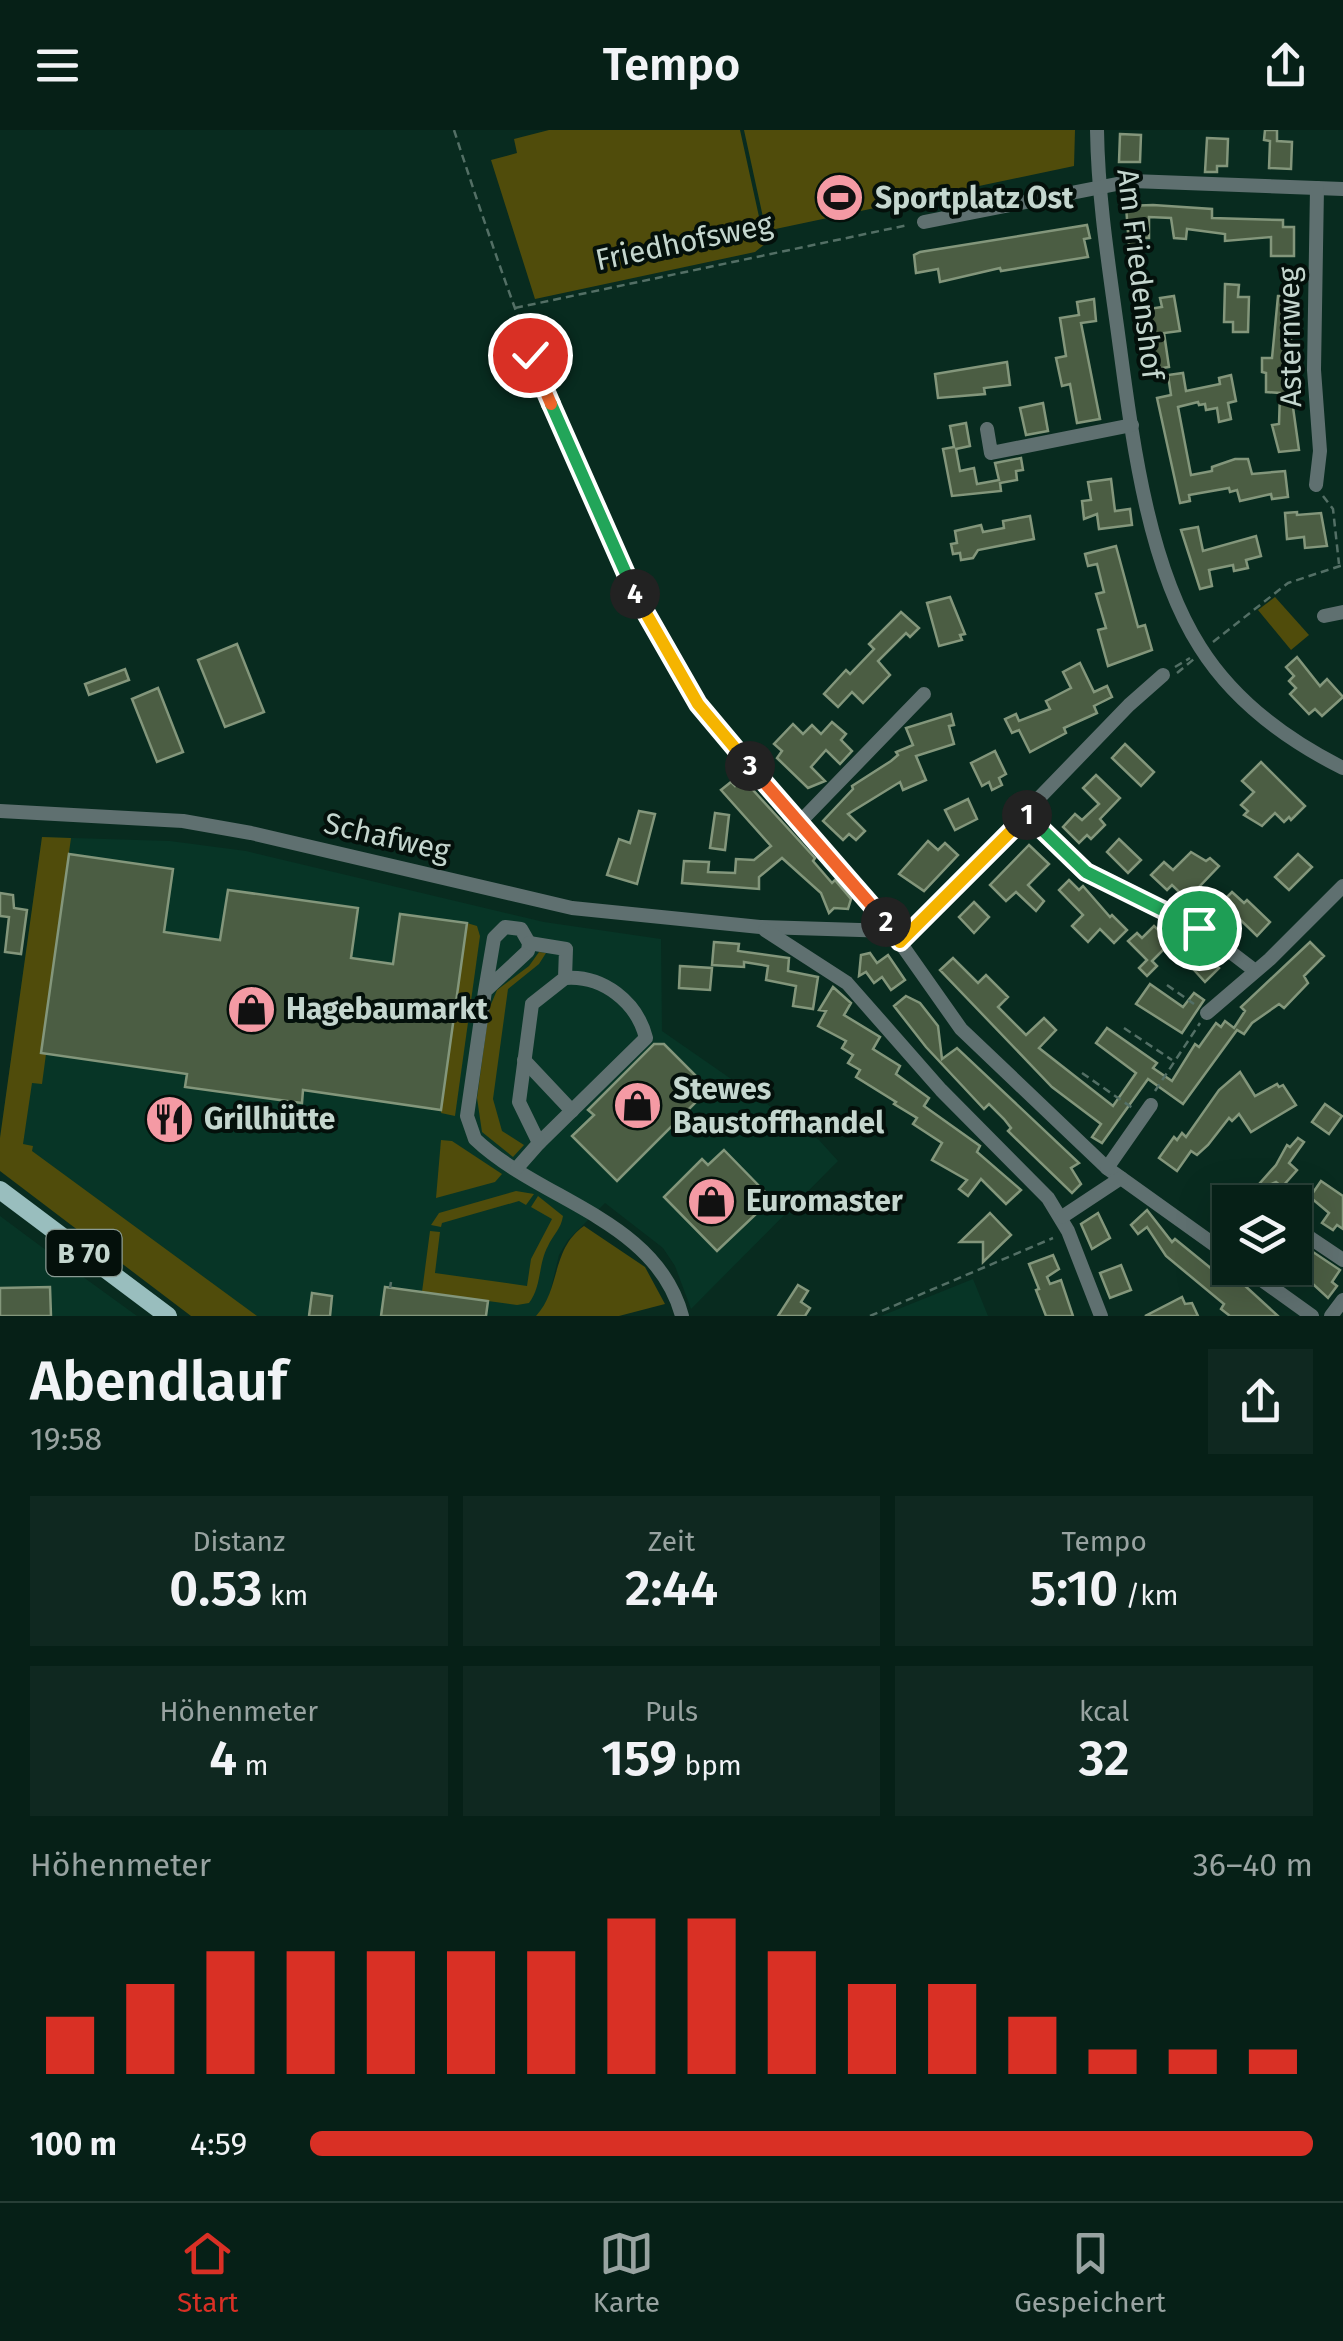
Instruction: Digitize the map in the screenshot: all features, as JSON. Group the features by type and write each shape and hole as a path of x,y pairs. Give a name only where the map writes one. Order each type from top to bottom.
{"main road":[{"name":"B 70","path":"0,1190 168,1316"}],"street":[{"name":"Am Friedenshof","path":"1097,130 1098,188 1132,425 1171,594 1202,650 1245,702 1278,730 1343,768"},
{"path":"924,222 1132,181 1343,190"},
{"name":"Asternweg","path":"1316,485 1320,452 1314,370 1317,188"},
{"name":"Am Friedenshof","path":"987,429 991,453 1132,425"},
{"path":"1324,616 1343,612"},
{"path":"896,937 1163,674"},
{"path":"800,822 924,694"},
{"path":"746,762 874,904 962,1029 1106,1168 1212,1243"},
{"name":"Schafweg","path":"0,811 183,821 251,833 572,908 896,937"},
{"path":"1025,813 1086,872 1199,928 1254,970"},
{"path":"1207,1014 1343,886"},
{"path":"564,978 566,949 530,943 522,930 514,926 498,932 485,991 467,1116 469,1128 482,1146 646,1252 668,1283 682,1316"},
{"name":"Schafweg","path":"760,927 847,984 941,1090 1022,1169 1065,1224 1101,1316"},
{"path":"485,991 500,974 523,958 530,943"},
{"path":"516,1168 646,1038 628,1001 590,980 564,978 532,1004 519,1102 539,1143"},
{"path":"524,1060 572,1110"},
{"path":"1106,1168 1147,1110"},
{"path":"1065,1224 1121,1178"},
{"path":"1312,1239 1343,1260"},
{"path":"1269,1285 1312,1316"},
{"path":"1331,1316 1343,1300"}],"path":[{"path":"454,130 512,309 595,510 637,598 698,704 746,762"},
{"name":"Friedhofsweg","path":"512,309 924,222"},
{"path":"1163,674 1202,650 1288,584 1341,565 1333,509 1316,485"},
{"path":"1156,1086 1207,1014 1167,985"},
{"path":"1124,1028 1173,1061"},
{"path":"1082,1073 1147,1110"},
{"path":"870,1316 1021,1255 1065,1224"}],"shaded area":[{"path":"549,130 740,130 765,244 755,252 535,299 491,160 517,153 514,139"},
{"name":"Sportplatz Ost","path":"744,130 1075,130 1074,166 766,231"},
{"path":"1275,597 1309,635 1291,650 1258,610"},
{"path":"42,837 170,841 246,851 544,922 661,939 662,1031 819,1140 838,1161 691,1309 675,1266 663,1248 605,1203 568,1240 559,1255 547,1305 536,1316 201,1316 0,1138"},
{"path":"42,837 71,838 41,1053 46,1054 42,1084 32,1083 23,1144 33,1146 32,1151 257,1316 191,1316 0,1171 0,1138"},
{"path":"467,923 477,926 480,936 455,1116 441,1113"},
{"path":"539,952 546,953 539,964 508,989 493,1099 502,1131 524,1145 513,1157 482,1132 477,1098 489,1009 497,990 529,966"},
{"path":"441,1140 452,1141 502,1174 495,1182 436,1198"},
{"path":"516,1191 534,1194 526,1205 519,1201 442,1223 441,1227 431,1225 439,1213"},
{"path":"538,1196 563,1216 545,1253 529,1303 517,1305 422,1292 430,1231 440,1232 435,1273 527,1286 531,1259 552,1219 531,1207"},
{"path":"0,1216 39,1245 137,1316 0,1316"},
{"path":"584,1226 645,1267 665,1304 619,1316 536,1316 549,1294 566,1246"},
{"path":"973,1279 988,1316 881,1316"}],"building":[{"path":"1265,130 1277,130 1277,141 1292,142 1291,169 1269,168 1270,141 1264,140"},
{"path":"1120,134 1141,135 1140,162 1119,162"},
{"path":"1207,138 1228,139 1227,166 1217,166 1217,172 1205,172"},
{"path":"1126,206 1212,209 1212,218 1283,220 1283,227 1294,227 1294,256 1271,256 1271,237 1225,241 1225,234 1187,229 1186,239 1174,238 1171,218 1149,217 1149,238 1141,238 1142,258 1130,259"},
{"path":"1087,225 1090,238 1084,239 1088,257 1001,271 1000,268 940,282 938,269 916,273 914,255 920,252"},
{"path":"1225,284 1239,285 1238,297 1249,297 1248,332 1233,332 1233,322 1224,322"},
{"path":"1174,296 1180,331 1164,333 1169,367 1150,370 1147,350 1141,351 1135,311 1162,307 1160,298"},
{"path":"1278,296 1291,296 1293,308 1289,372 1294,373 1291,393 1299,450 1279,452 1272,425 1279,424 1280,393 1266,392 1266,373 1262,372 1262,358 1272,358"},
{"path":"1094,299 1096,321 1081,323 1100,419 1077,423 1070,384 1062,386 1056,358 1066,356 1060,318 1079,315 1077,302"},
{"path":"1007,362 1010,385 984,388 985,394 938,398 935,374"},
{"path":"1183,373 1186,391 1220,384 1219,378 1231,375 1236,401 1228,403 1231,419 1219,422 1217,408 1206,410 1205,404 1198,402 1178,407 1191,475 1212,471 1212,467 1235,459 1248,459 1252,474 1285,471 1288,497 1272,499 1271,494 1240,501 1237,490 1230,492 1229,488 1189,495 1190,501 1180,503 1157,398 1171,395 1168,375"},
{"path":"1043,403 1048,431 1026,435 1020,408"},
{"path":"966,423 970,446 956,449 960,471 974,468 977,484 999,480 995,463 1021,458 1023,470 1016,471 1017,480 1000,483 1001,491 952,496 943,449 954,447 950,426"},
{"path":"1111,479 1115,511 1130,509 1132,525 1099,529 1097,514 1084,519 1082,501 1091,500 1088,482"},
{"path":"1285,513 1321,513 1327,546 1305,548 1304,537 1287,539"},
{"path":"1030,516 1034,539 978,550 973,558 961,560 960,553 953,554 951,544 957,543 955,531 981,525 983,532 1004,528 1003,521"},
{"path":"1198,527 1203,551 1256,536 1261,556 1246,560 1248,568 1234,571 1233,565 1209,570 1212,586 1200,589 1181,530"},
{"path":"1116,546 1138,627 1145,625 1152,650 1108,666 1098,630 1106,628 1096,594 1104,592 1097,564 1088,566 1085,554"},
{"path":"950,597 965,634 960,635 962,640 939,646 927,603"},
{"path":"901,612 919,628 910,637 906,633 878,661 890,675 863,703 852,692 838,707 824,694 846,670 850,674 874,649 869,644"},
{"path":"237,644 264,712 225,727 198,660"},
{"path":"1297,657 1320,686 1327,679 1343,697 1322,716 1315,709 1309,714 1290,694 1296,688 1289,681 1294,676 1286,667"},
{"path":"1080,663 1094,692 1107,686 1112,697 1094,706 1097,713 1064,728 1066,733 1030,752 1019,730 1012,733 1005,719 1016,714 1019,721 1050,709 1046,701 1071,688 1063,672"},
{"path":"125,669 129,680 89,695 85,684"},
{"path":"158,688 183,752 157,762 132,699"},
{"path":"951,714 954,725 949,726 954,744 916,756 926,780 903,790 900,782 848,814 865,831 856,840 849,834 843,840 823,821 852,786 891,761 898,755 896,752 913,745 906,728"},
{"path":"832,722 846,734 841,740 852,751 840,764 826,750 811,767 825,781 808,788 777,758 782,751 774,744 793,724 803,734 812,725 821,734"},
{"path":"1125,744 1154,772 1141,786 1112,758"},
{"path":"995,751 1006,774 999,778 1002,785 992,790 989,782 982,786 971,763"},
{"path":"1261,762 1305,806 1291,820 1289,817 1284,822 1275,813 1262,826 1244,815 1248,811 1241,805 1254,792 1242,781"},
{"path":"1096,775 1120,798 1100,819 1105,825 1091,839 1087,835 1079,843 1063,827 1075,814 1082,820 1099,804 1083,788"},
{"path":"743,779 815,858 813,861 832,883 835,880 851,899 848,909 834,908 829,913 821,893 782,858 759,877 759,889 682,883 684,861 709,862 708,872 735,873 736,859 754,860 771,846 721,790"},
{"path":"968,799 977,819 955,830 945,810"},
{"path":"639,811 655,814 637,884 607,875 619,839 630,843"},
{"path":"715,813 729,815 725,850 710,848"},
{"path":"1119,839 1141,860 1128,873 1107,852"},
{"path":"928,841 938,850 945,843 958,855 924,891 899,874"},
{"path":"1029,845 1049,864 1028,885 1044,901 1036,911 1016,892 1006,901 990,885"},
{"path":"1191,852 1206,861 1210,858 1219,866 1200,886 1213,899 1200,912 1172,885 1167,890 1151,875 1164,862 1173,870"},
{"name":"Hagebaumarkt","path":"69,854 173,869 164,932 220,940 228,890 358,908 351,958 393,964 400,914 467,923 441,1110 303,1090 302,1103 185,1087 187,1074 41,1053"},
{"path":"1298,854 1312,867 1289,890 1275,877"},
{"path":"1069,880 1079,890 1083,886 1127,930 1114,943 1100,929 1088,942 1072,926 1083,915 1059,890"},
{"path":"1232,892 1244,903 1247,900 1270,922 1257,936 1222,902"},
{"path":"0,893 13,895 14,908 27,910 21,954 5,952 9,917 0,916"},
{"path":"974,902 989,917 974,933 959,917"},
{"path":"1154,926 1171,942 1152,961 1157,966 1147,976 1139,968 1147,960 1128,941 1137,933 1142,938"},
{"path":"1184,940 1219,968 1205,982 1175,949"},
{"path":"714,942 739,944 738,951 789,958 788,971 818,977 813,1009 793,1006 796,986 766,980 768,966 744,962 744,967 712,965"},
{"path":"1310,942 1324,956 1304,976 1308,983 1284,1008 1279,1004 1252,1023 1244,1034 1237,1030 1183,1104 1148,1079 1102,1143 1092,1137 1101,1124 1052,1087 940,970 953,958 978,983 986,975 1008,997 998,1007 1026,1035 1044,1018 1056,1030 1039,1048 1113,1106 1136,1073 1096,1043 1107,1028 1157,1063 1153,1068 1172,1081 1195,1044 1199,1047 1216,1023 1221,1027 1225,1021 1234,1028 1245,1011 1241,1007"},
{"path":"870,953 877,963 888,955 905,980 891,990 882,977 874,983 866,972 859,976 861,955"},
{"path":"680,966 712,968 710,990 679,988"},
{"path":"1150,984 1183,1007 1194,993 1204,1000 1182,1033 1136,1004"},
{"path":"833,987 851,1003 844,1015 880,1037 873,1049 900,1066 896,1074 929,1098 924,1106 980,1146 977,1152 1021,1190 1006,1204 981,1179 968,1196 959,1189 967,1180 932,1160 942,1143 913,1124 917,1118 856,1077 860,1070 848,1063 853,1055 842,1048 846,1041 818,1026 826,1011 819,1010"},
{"path":"906,996 920,1003 938,1026 942,1059 957,1048 1079,1163 1071,1168 1081,1184 1072,1193 1008,1131 1011,1128 989,1104 984,1109 926,1047 894,1006"},
{"name":"Stewes Baustoffhandel","path":"654,1044 664,1044 709,1089 617,1181 572,1136 594,1115 588,1110"},
{"path":"1240,1072 1255,1096 1277,1084 1283,1085 1296,1105 1251,1132 1239,1114 1232,1121 1229,1118 1197,1155 1191,1151 1177,1171 1159,1158 1174,1137 1177,1140 1182,1133 1186,1137 1219,1090"},
{"path":"1325,1104 1342,1116 1329,1134 1312,1122"},
{"name":"Grillhütte","path":"160,1107 180,1110 177,1131 157,1128"},
{"path":"1298,1138 1304,1142 1289,1163 1297,1170 1284,1185 1258,1185 1287,1145 1290,1147"},
{"name":"Euromaster","path":"724,1150 764,1191 748,1206 756,1214 717,1251 664,1197 702,1159 708,1165"},
{"path":"1321,1181 1343,1196 1343,1229 1337,1225 1333,1230 1322,1223 1329,1213 1312,1199"},
{"path":"1147,1210 1172,1242 1175,1239 1212,1269 1212,1285 1244,1285 1278,1316 1230,1316 1221,1309 1224,1304 1166,1256 1147,1227 1138,1234 1131,1225"},
{"path":"990,1213 1011,1235 983,1262 983,1242 960,1242"},
{"path":"1098,1213 1110,1238 1092,1249 1081,1224"},
{"path":"1312,1251 1340,1270 1332,1282 1337,1286 1328,1298 1313,1284"},
{"path":"1053,1255 1059,1269 1047,1277 1050,1284 1061,1280 1073,1316 1046,1316 1036,1290 1039,1289 1029,1264"},
{"path":"1121,1265 1131,1290 1110,1298 1100,1273"},
{"path":"798,1285 808,1291 801,1302 810,1308 805,1316 778,1316"},
{"path":"50,1287 51,1316 0,1316 0,1288"},
{"path":"385,1287 488,1301 486,1316 381,1316"},
{"path":"312,1293 332,1296 330,1316 309,1316"},
{"path":"1182,1297 1185,1304 1192,1303 1198,1316 1145,1316"}],"place":[{"name":"Sportplatz Ost","path":"840,198"},
{"name":"Hagebaumarkt","path":"251,1009"},
{"name":"Stewes Baustoffhandel","path":"638,1106"},
{"name":"Grillhütte","path":"169,1119"},
{"name":"Euromaster","path":"711,1201"}],"route":[{"path":"530,355 595,510 678,672 704,712 874,904 900,942 1025,813 1086,872 1199,928"}]}
